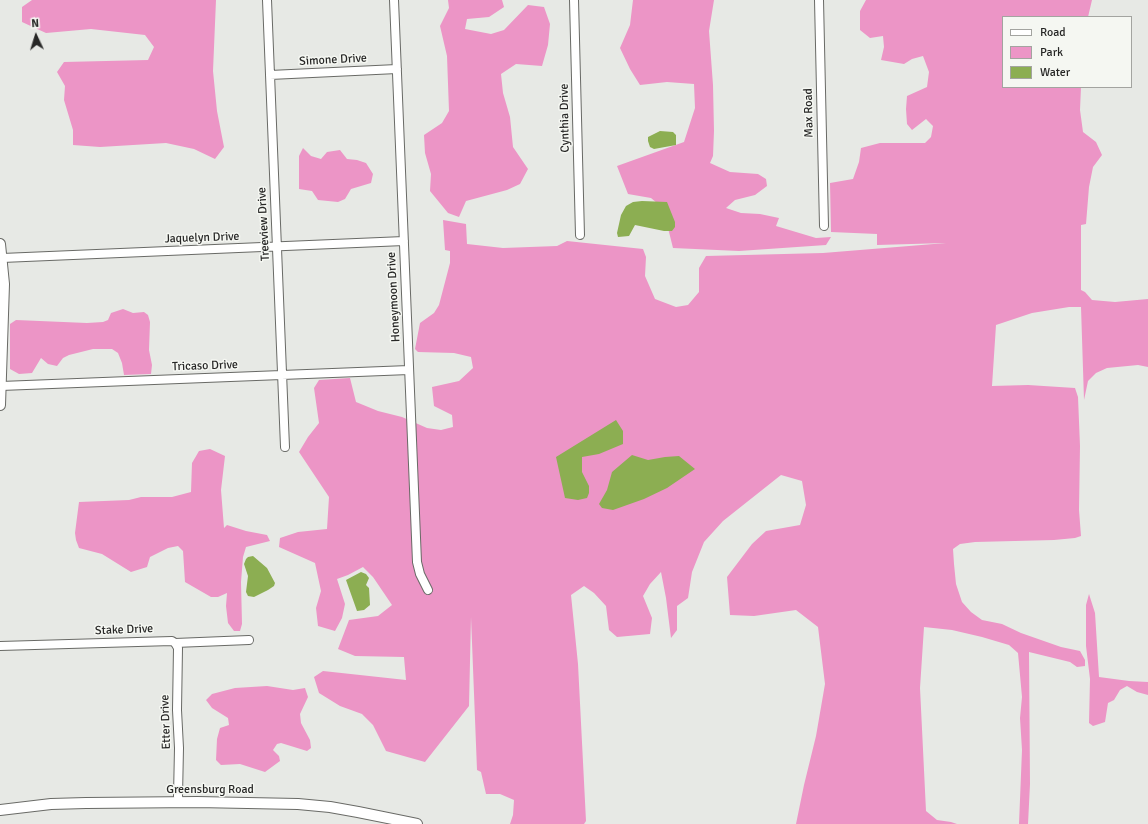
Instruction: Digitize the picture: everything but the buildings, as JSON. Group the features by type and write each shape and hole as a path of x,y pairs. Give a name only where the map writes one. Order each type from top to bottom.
{"main road":[{"path":"0,244 4,284 0,405"},
{"name":"Greensburg Road","path":"0,810 51,804 246,802 316,805 417,824"}],"street":[{"name":"Treeview Drive","path":"267,0 285,448"},
{"name":"Honeymoon Drive","path":"394,0 417,562 420,574 428,590"},
{"name":"Cynthia Drive","path":"574,0 580,235"},
{"name":"Max Road","path":"819,0 824,226"},
{"name":"Simone Drive","path":"270,75 397,69"},
{"name":"Jaquelyn Drive","path":"2,258 404,241"},
{"name":"Tricaso Drive","path":"1,386 409,370"},
{"name":"Stake Drive","path":"0,646 249,640"},
{"name":"Etter Drive","path":"175,642 178,648 176,710 179,748 179,802"}],"green space":[{"path":"32,0 216,0 213,71 217,111 224,147 215,159 194,149 166,143 100,147 73,145 73,130 64,100 65,86 57,72 64,62 148,60 154,47 145,35 91,29 46,33 22,22 22,7"},
{"path":"448,0 502,0 504,7 489,17 467,19 465,29 491,34 504,30 528,5 544,7 550,24 548,45 542,66 516,64 501,74 503,93 510,117 513,147 528,169 520,184 507,190 466,201 459,217 448,213 430,191 431,174 425,153 424,135 442,123 449,111 447,56 440,26 449,8"},
{"path":"633,0 714,0 709,31 713,85 714,131 713,156 710,163 730,172 758,174 766,179 767,186 755,195 735,200 726,208 741,213 760,214 779,218 776,226 816,238 831,237 826,245 739,251 673,248 663,208 651,198 628,194 617,166 684,142 695,108 694,84 667,82 640,85 630,69 620,48 630,25"},
{"path":"866,0 1092,0 1088,16 1002,16 1002,88 1081,88 1080,110 1083,132 1096,142 1102,155 1093,167 1089,187 1086,224 1081,225 1081,290 1085,292 1092,300 1115,302 1148,299 1148,367 1138,365 1107,368 1096,373 1088,381 1084,400 1081,307 1069,307 1032,313 996,325 992,386 1028,385 1075,388 1078,397 1080,446 1079,510 1081,536 1054,540 975,542 960,544 953,549 956,584 962,602 971,612 982,620 1002,624 1021,633 1061,647 1080,651 1085,660 1085,666 1077,667 1070,662 1029,652 1030,784 1028,824 1019,824 1022,750 1020,718 1022,697 1018,653 1009,645 982,637 952,630 924,627 920,688 926,811 937,820 957,824 796,824 816,736 825,684 818,627 796,610 754,616 730,615 727,577 752,544 766,531 800,525 806,505 802,481 781,475 723,521 704,542 692,572 688,598 677,606 677,630 671,638 661,572 650,584 643,596 652,618 650,634 617,637 609,630 606,606 594,593 584,586 571,595 578,664 586,821 584,824 510,824 513,815 514,800 500,794 486,794 481,772 477,770 471,617 469,706 425,762 386,751 373,725 362,714 340,706 319,693 314,677 323,671 406,680 404,657 355,656 338,649 349,620 378,616 392,605 373,577 363,567 337,579 345,604 342,618 335,631 318,626 316,608 321,591 315,563 279,547 280,538 298,532 327,529 329,497 299,452 319,423 314,388 319,380 350,378 356,402 378,411 402,417 427,428 441,430 453,427 452,415 434,406 432,387 459,381 473,368 471,357 454,353 418,352 415,349 420,323 434,313 439,305 450,263 450,251 445,250 443,220 466,224 467,244 503,248 557,246 567,241 643,249 646,257 645,276 655,299 676,307 688,305 699,292 699,268 706,256 823,253 946,243 877,245 877,234 831,232 830,183 853,179 859,162 861,148 880,143 925,143 931,137 933,126 926,119 912,130 907,124 907,96 927,87 929,72 923,56 912,59 904,64 881,60 884,47 883,36 870,38 860,30 860,11"},
{"path":"303,148 311,156 321,159 327,152 340,150 347,159 366,163 373,174 371,183 351,189 345,199 338,202 318,200 312,191 299,189 299,156"},
{"path":"123,309 133,313 144,312 148,315 150,322 149,350 152,365 151,374 124,375 122,363 118,353 112,349 93,349 69,355 63,358 57,366 48,364 41,358 32,373 19,374 10,369 10,324 16,320 87,323 103,322 108,320 111,313"},
{"path":"210,449 225,456 221,490 224,528 227,525 246,531 267,535 270,541 246,547 243,557 241,582 242,624 240,631 234,631 228,623 226,606 227,593 218,597 211,597 185,582 183,551 178,546 168,548 150,557 147,567 131,572 102,554 79,548 76,540 75,533 79,502 129,500 141,497 172,497 191,492 192,463 199,451"},
{"path":"1089,594 1095,613 1099,677 1148,682 1148,695 1137,692 1127,686 1120,690 1114,700 1108,703 1105,722 1093,726 1089,723 1090,679 1086,646 1086,605"},
{"path":"267,686 293,690 305,688 308,697 300,714 301,723 310,740 311,748 307,751 281,743 277,744 273,750 279,756 280,761 265,772 240,764 221,765 216,760 217,739 220,728 229,725 228,718 212,708 206,700 212,694 235,688"}],"water":[{"path":"660,131 673,132 676,135 676,145 654,149 650,147 648,137"},
{"path":"633,202 667,202 675,222 675,227 672,231 664,231 635,225 629,236 618,237 617,233 621,215 626,206"},
{"path":"616,420 623,431 623,444 599,454 582,457 582,472 589,486 587,498 578,500 565,498 556,457"},
{"path":"632,455 648,460 679,456 695,469 667,488 644,499 613,510 602,508 599,504 607,490 612,472"},
{"path":"253,556 267,568 275,583 274,586 268,590 254,597 248,596 246,592 248,576 244,564 248,557"},
{"path":"361,572 366,574 369,578 366,585 369,588 370,605 364,610 357,611 346,580"}]}
